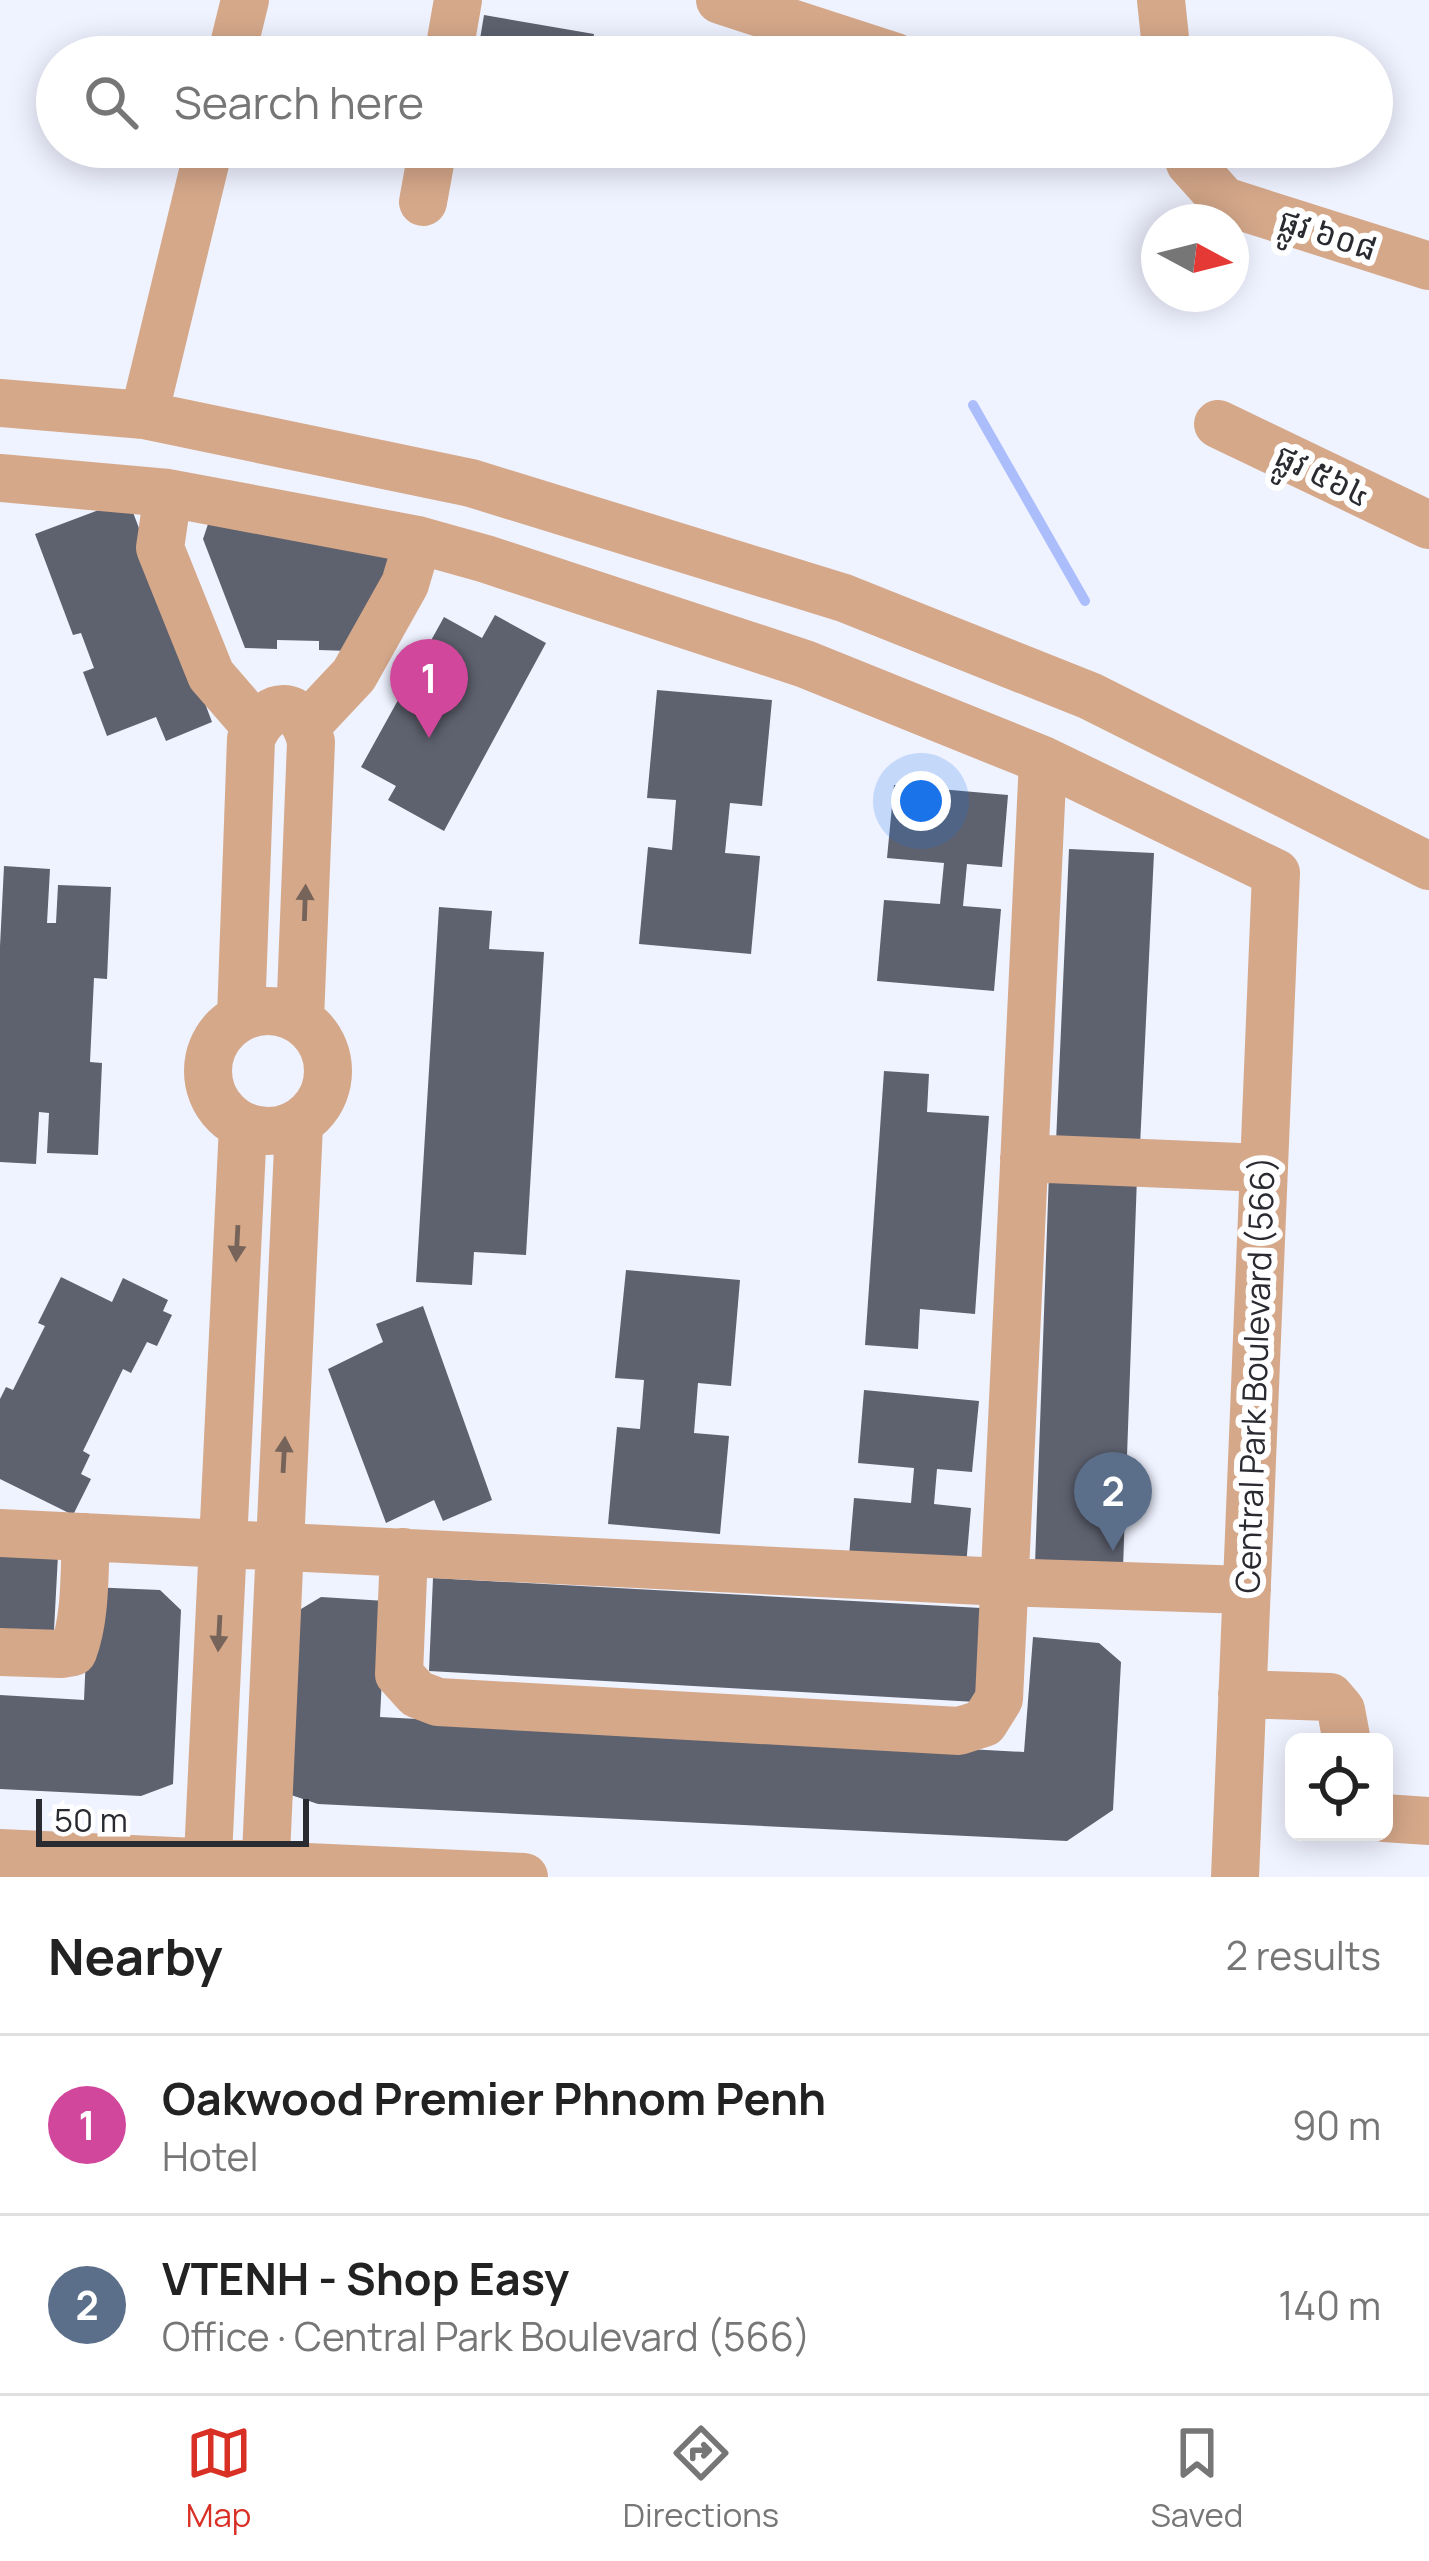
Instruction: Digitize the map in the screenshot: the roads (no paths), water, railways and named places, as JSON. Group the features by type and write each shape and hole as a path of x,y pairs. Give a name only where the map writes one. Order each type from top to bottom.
{"street":[{"path":"236,36 245,0"},
{"path":"452,36 458,0"},
{"path":"720,0 831,36"},
{"path":"1161,0 1165,36"},
{"path":"144,415 204,168"},
{"path":"424,202 430,168"},
{"name":"ផ្លូវ ៦០៨","path":"1194,168 1224,201 1429,266"},
{"path":"0,403 144,415 471,483 844,598 1090,697 1429,866"},
{"name":"ផ្លូវ ៥៦៤","path":"1218,424 1429,525"},
{"path":"0,478 168,493 418,540 805,664 1043,760 998,1699 984,1723 959,1731 438,1702 416,1694 399,1674 404,1552"},
{"path":"168,493 160,548 211,675 256,727"},
{"path":"308,725 354,675 405,584 418,540"},
{"path":"241,1017 251,739 269,712 284,708 299,714 308,725 311,742 300,1020"},
{"name":"Central Park Boulevard (566)","path":"1043,760 1276,873 1235,1877"},
{"path":"265,1011 300,1020 323,1047 326,1087 298,1125 280,1131 243,1126 219,1106 210,1087 208,1066 214,1045 241,1017 265,1011"},
{"path":"265,1871 298,1125"},
{"path":"208,1870 243,1126"},
{"path":"1024,1158 1264,1168"},
{"path":"0,1533 1247,1590"},
{"path":"0,1652 73,1652 78,1640 86,1538"},
{"path":"1242,1694 1330,1697 1341,1710 1345,1733"},
{"path":"1393,1819 1429,1821"},
{"path":"0,1853 208,1870 524,1877"}],"waterway":[{"path":"973,405 1085,601"}],"place":[{"name":"Oakwood Premier Phnom Penh","path":"429,738"},
{"name":"VTENH - Shop Easy","path":"1113,1551"}]}
